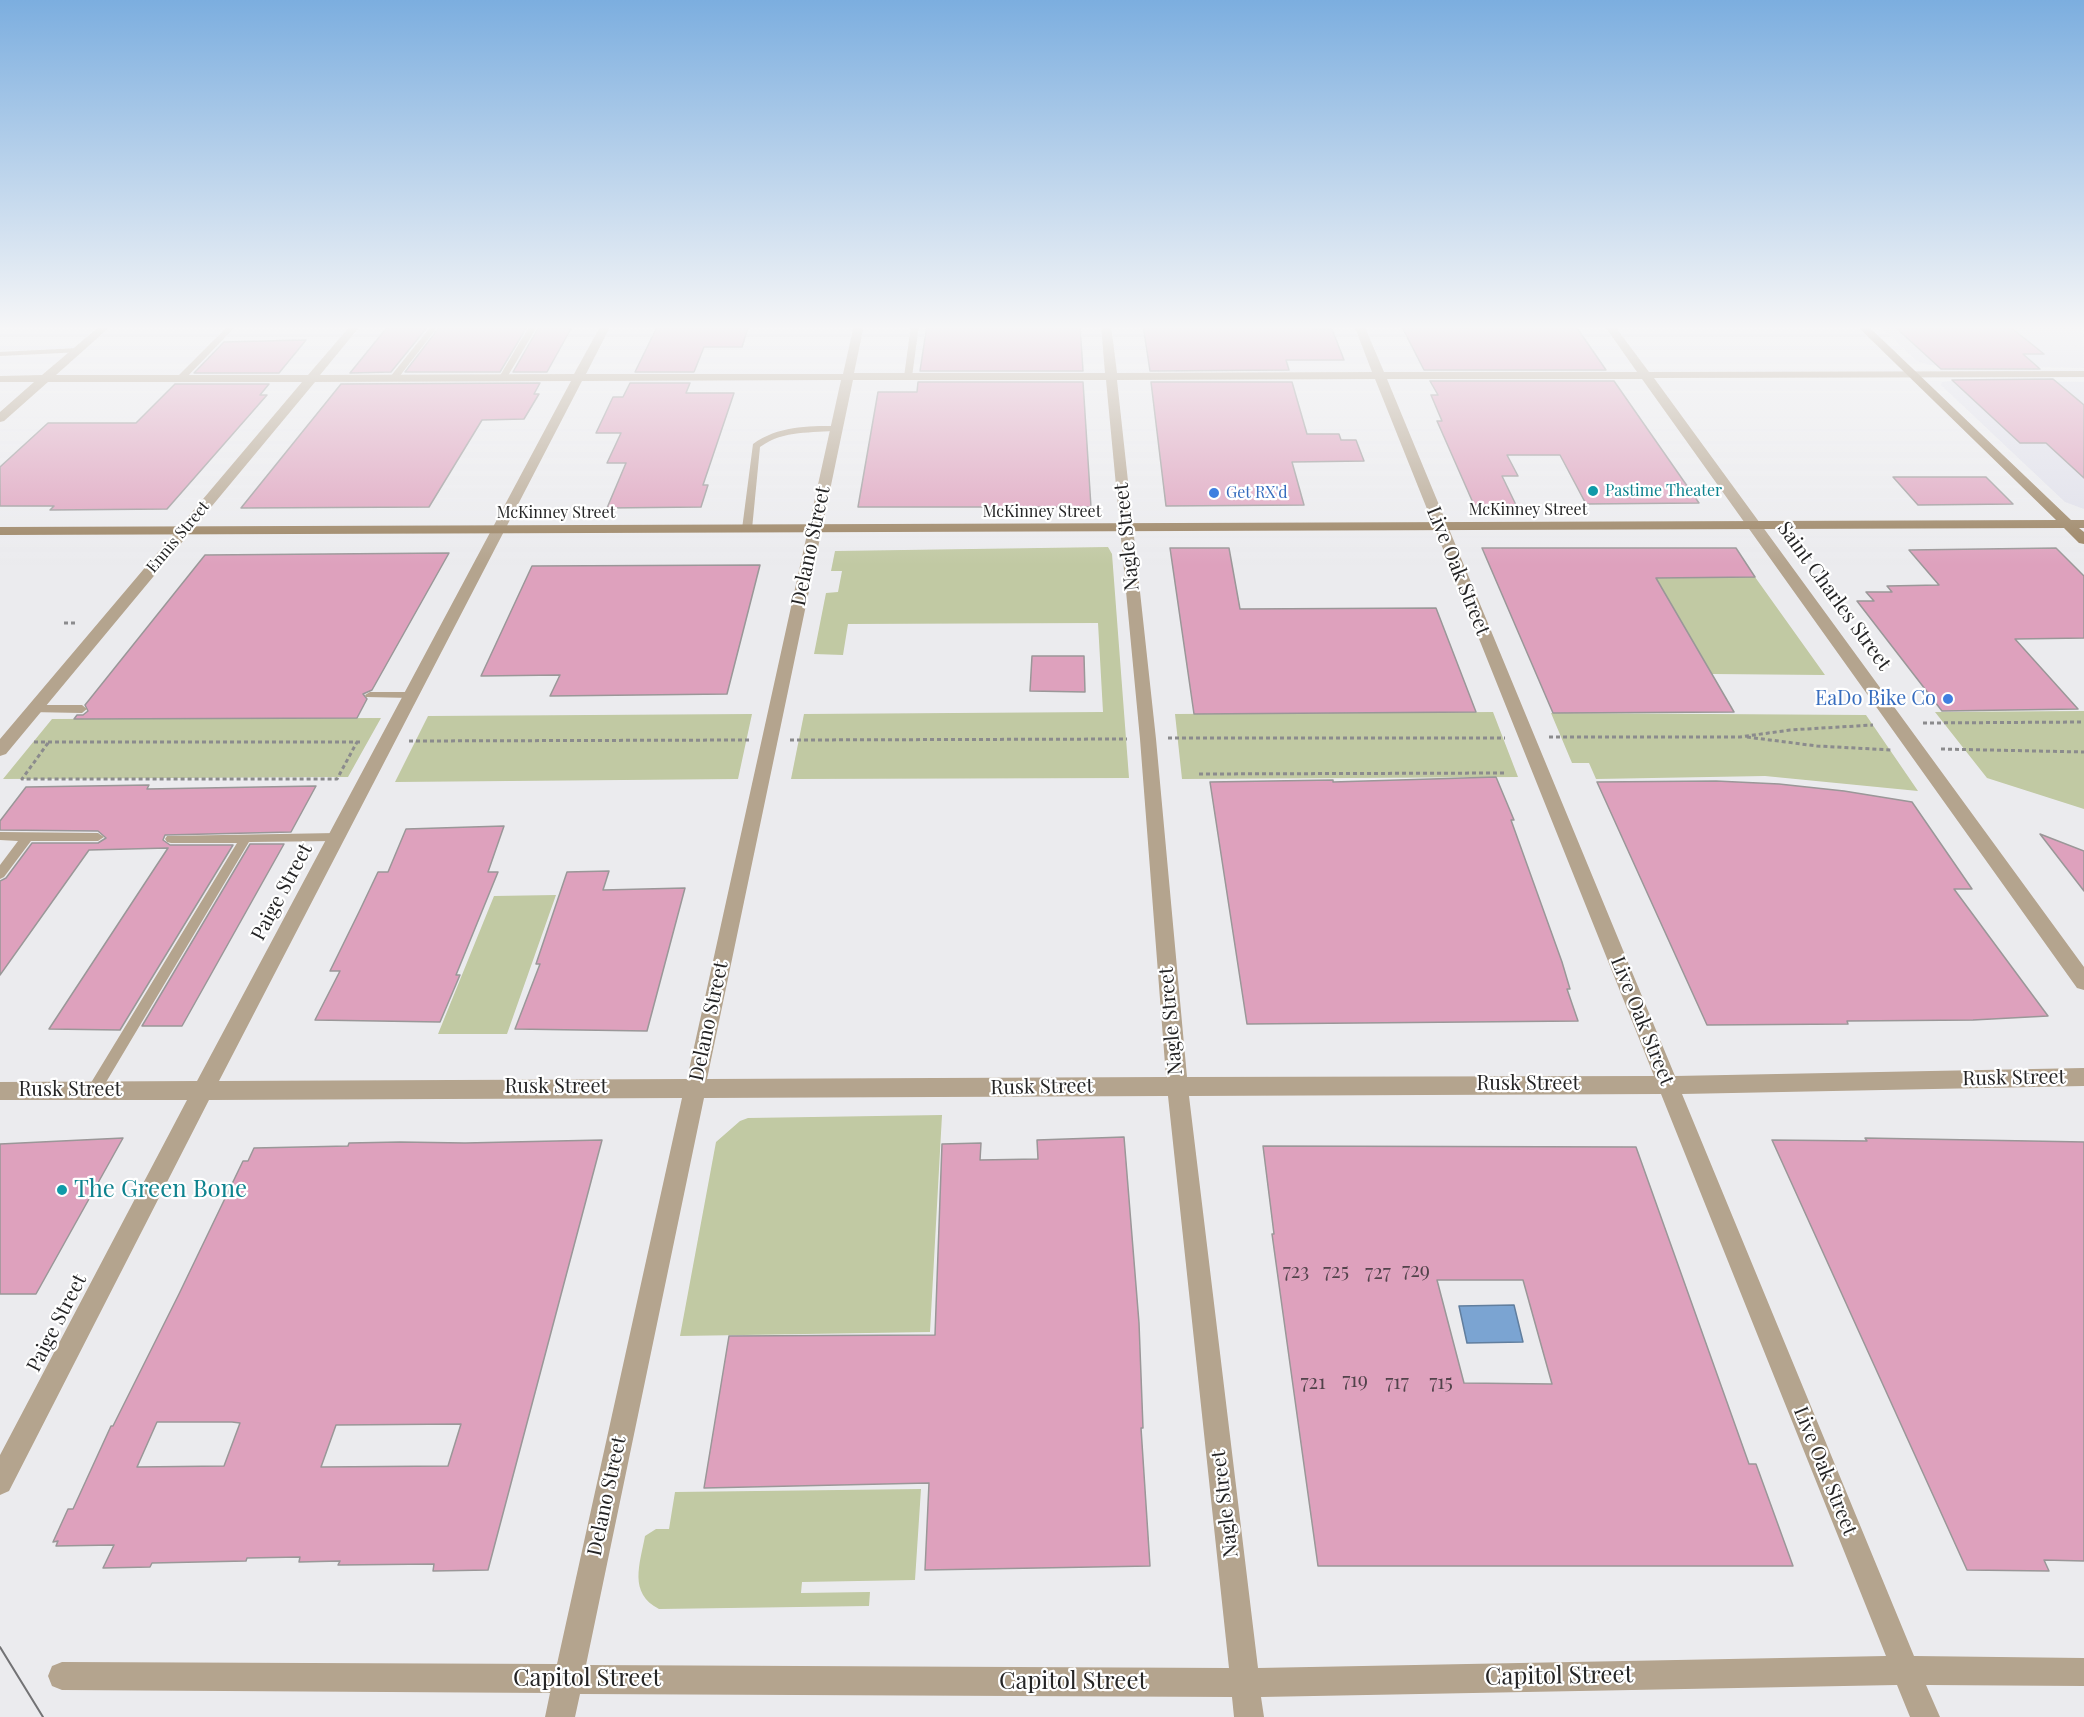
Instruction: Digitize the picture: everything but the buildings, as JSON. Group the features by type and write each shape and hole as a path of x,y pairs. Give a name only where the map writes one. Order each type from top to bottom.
{"street":[{"path":"0,418 15,405"},
{"name":"Ennis Street","path":"0,750 287,405"},
{"name":"Paige Street","path":"0,1482 563,405"},
{"name":"Delano Street","path":"560,1717 841,405"},
{"name":"Nagle Street","path":"1113,405 1149,750 1176,1085 1249,1717"},
{"name":"Live Oak Street","path":"1392,405 1925,1717"},
{"name":"Saint Charles Street","path":"1668,405 2084,982"},
{"path":"1943,405 2084,540"},
{"name":"McKinney Street","path":"0,531 2084,524"},
{"name":"Rusk Street","path":"0,1091 1667,1085 2084,1077"},
{"name":"Capitol Street","path":"62,1676 1246,1683 1906,1670 2084,1672"}],"lane":[{"path":"747,529 756,446 761,441 787,432 836,428"},
{"path":"370,695 411,695"},
{"path":"34,709 82,709"},
{"path":"0,836 98,837"},
{"path":"0,874 28,837"},
{"path":"171,839 336,837"},
{"path":"94,1090 246,838"}],"path":[{"path":"64,623 76,623"},
{"path":"1933,723 2084,722"},
{"path":"1740,737 1790,730 1869,725"},
{"path":"1565,737 1740,737 1816,746 1889,750"},
{"path":"1183,738 1495,738"},
{"path":"801,740 1122,739"},
{"path":"416,741 744,741"},
{"path":"40,742 49,742 358,742 337,779 22,779 49,742"},
{"path":"1959,749 2084,752"},
{"path":"1199,774 1504,773"}],"shaded area":[{"path":"1962,405 2084,405 2084,509 2065,502"}],"green space":[{"path":"1108,547 1112,554 1129,778 791,779 804,714 1103,712 1098,623 848,624 843,655 814,654 826,593 838,592 842,571 831,571 835,551"},
{"path":"1755,577 1825,675 1712,674 1656,578"},
{"path":"2084,711 2084,809 1987,778 1935,712"},
{"path":"1493,712 1518,777 1182,779 1175,714"},
{"path":"1551,713 1866,715 1918,791 1765,776 1596,779 1589,763 1572,763"},
{"path":"752,714 738,779 395,782 428,716"},
{"path":"381,718 348,777 3,779 52,719"},
{"path":"556,895 507,1034 438,1034 494,896"},
{"path":"942,1115 930,1332 680,1336 716,1142 740,1121 748,1118"},
{"path":"921,1489 915,1580 802,1582 801,1593 870,1592 869,1606 659,1609 643,1595 638,1577 645,1536 656,1529 669,1529 675,1492"}],"water":[{"path":"1514,1305 1523,1342 1467,1343 1459,1306"}],"tram line":[{"path":"0,1647 43,1717"}],"place":[{"name":"Pastime Theater","path":"1593,491"},
{"name":"Get RX'd","path":"1214,493"},
{"name":"EaDo Bike Co","path":"1948,699"},
{"name":"The Green Bone","path":"62,1190"}]}
